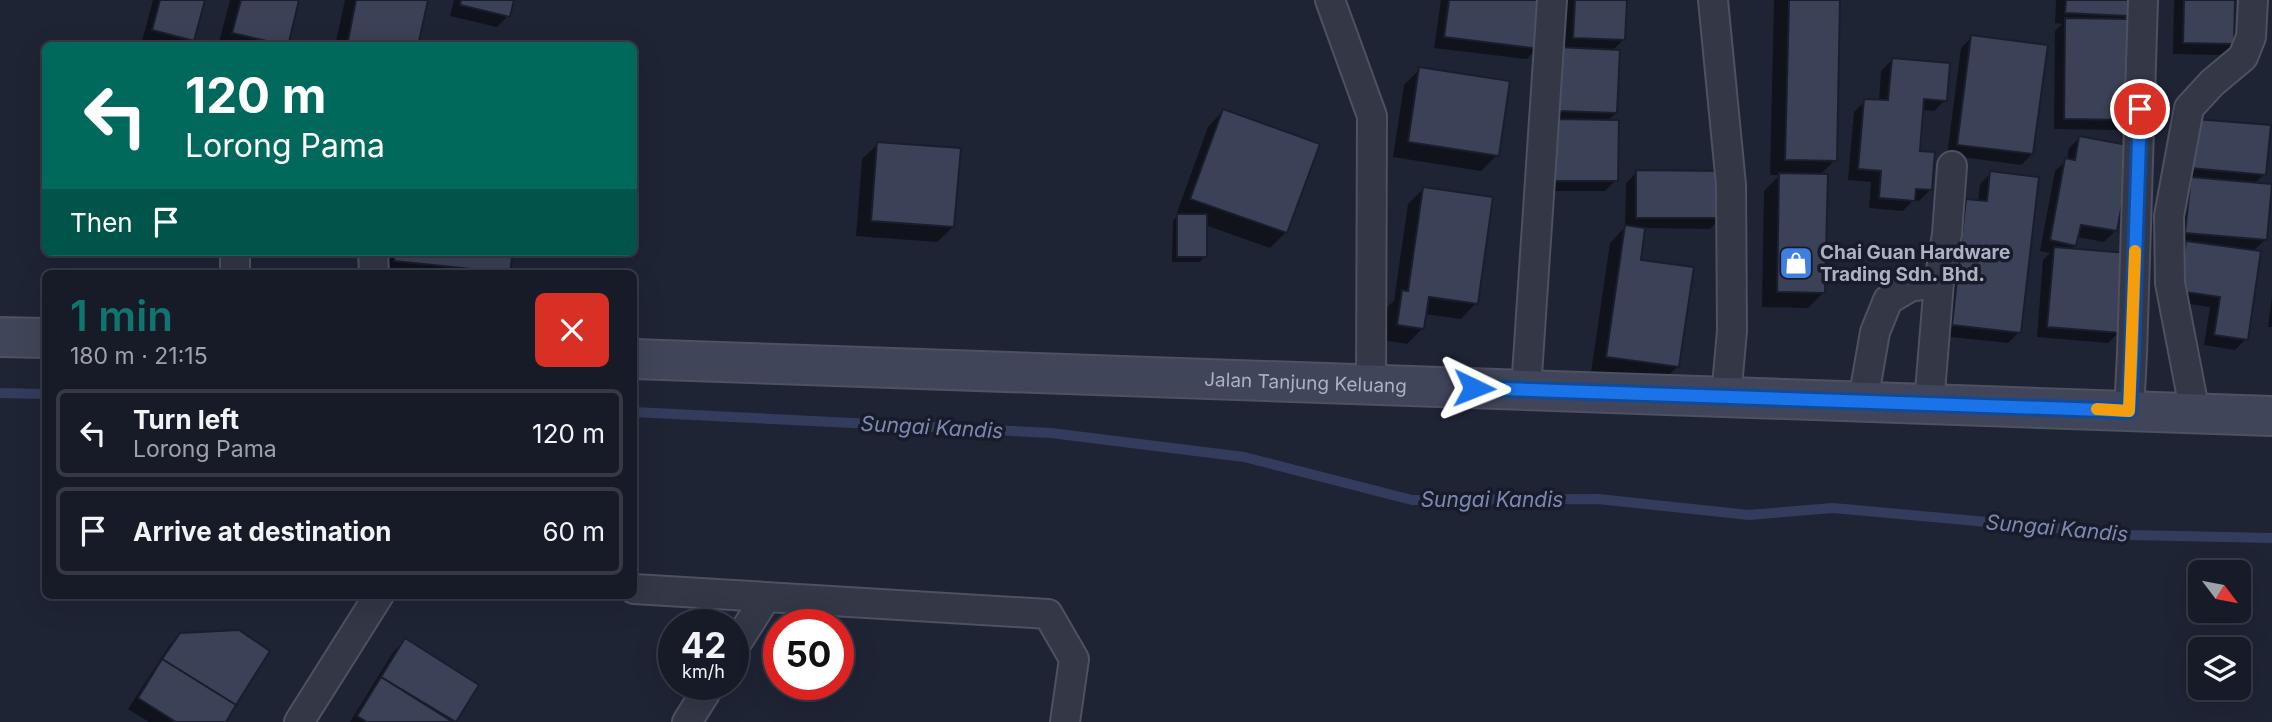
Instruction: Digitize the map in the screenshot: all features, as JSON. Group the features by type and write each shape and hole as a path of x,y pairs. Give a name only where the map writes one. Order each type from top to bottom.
{"main road":[{"path":"0,337 42,338"},
{"name":"Jalan Tanjung Keluang","path":"637,359 1371,370 1726,386 1863,401 1929,404 2130,397 2195,413 2272,416"}],"street":[{"path":"1330,0 1372,116 1371,370"},
{"path":"1527,376 1552,0"},
{"path":"1713,0 1731,185 1732,331 1726,386"},
{"path":"2130,397 2143,0"},
{"path":"2195,413 2170,283 2169,216 2189,108 2212,83 2243,57 2250,37 2253,0"},
{"path":"1929,404 1952,166"},
{"path":"1863,401 1875,332 1888,300 1910,286 1939,282"},
{"path":"637,589 1048,614 1074,659 1065,722"},
{"path":"749,624 766,597"},
{"path":"299,722 376,599"},
{"path":"687,722 701,700"}],"building":[{"path":"160,0 205,0 194,41 152,30"},
{"path":"241,0 299,0 289,42 271,42 232,33"},
{"path":"356,0 428,0 419,42 348,42"},
{"path":"461,0 514,0 510,17 460,5"},
{"path":"1449,0 1545,0 1539,49 1444,37"},
{"path":"1575,0 1627,0 1625,40 1573,38"},
{"path":"1789,0 1840,0 1837,161 1785,160"},
{"path":"2066,0 2129,0 2128,16 2065,13"},
{"path":"2184,0 2235,0 2234,44 2183,43"},
{"path":"2065,18 2130,19 2128,120 2064,119"},
{"path":"1971,35 2048,45 2033,154 1957,145"},
{"path":"1558,47 1620,50 1617,113 1556,111"},
{"path":"1892,58 1950,63 1947,101 1924,99 1920,151 1935,152 1932,190 1916,189 1915,201 1879,198 1881,171 1858,169 1864,99 1888,100"},
{"path":"1419,67 1510,81 1499,156 1408,142"},
{"path":"1223,109 1320,144 1287,233 1190,199"},
{"path":"1556,119 1619,120 1618,181 1554,181"},
{"path":"2195,119 2271,125 2266,175 2190,168"},
{"path":"2079,136 2133,146 2117,231 2081,225 2076,246 2050,240 2065,158 2075,160"},
{"path":"877,142 961,148 954,227 871,221"},
{"path":"1636,170 1724,171 1723,218 1636,218"},
{"path":"1990,171 2039,177 2021,333 1952,325 1966,199 1987,201"},
{"path":"1779,173 1828,174 1825,293 1777,292"},
{"path":"2191,177 2272,184 2267,240 2185,233"},
{"path":"1423,187 1493,197 1478,304 1429,297 1424,329 1397,325 1402,290 1408,291"},
{"path":"1177,214 1207,214 1207,257 1177,257"},
{"path":"1625,225 1645,228 1641,260 1694,267 1679,367 1606,357"},
{"path":"2186,241 2261,251 2248,340 2214,335 2220,297 2178,291"},
{"path":"2054,247 2128,253 2121,333 2047,327"},
{"path":"395,256 512,256 510,270 481,270 394,261"},
{"path":"239,630 270,651 236,705 162,659 180,633"},
{"path":"405,638 479,685 456,722 381,677"},
{"path":"162,659 236,705 226,722 176,722 138,698"},
{"path":"381,677 453,722 367,722 357,716"}],"waterway":[{"name":"Sungai Kandis","path":"0,393 42,394"},
{"name":"Sungai Kandis","path":"637,412 1051,433 1244,457 1412,500 1598,499 1749,515 1833,508 2130,535 2272,538"}],"slow traffic":[{"path":"2097,409 2129,411 2135,251"}],"place":[{"name":"Chai Guan Hardware Trading Sdn. Bhd.","path":"1796,263"}],"route":[{"path":"1474,388 2129,411 2140,109"}]}
